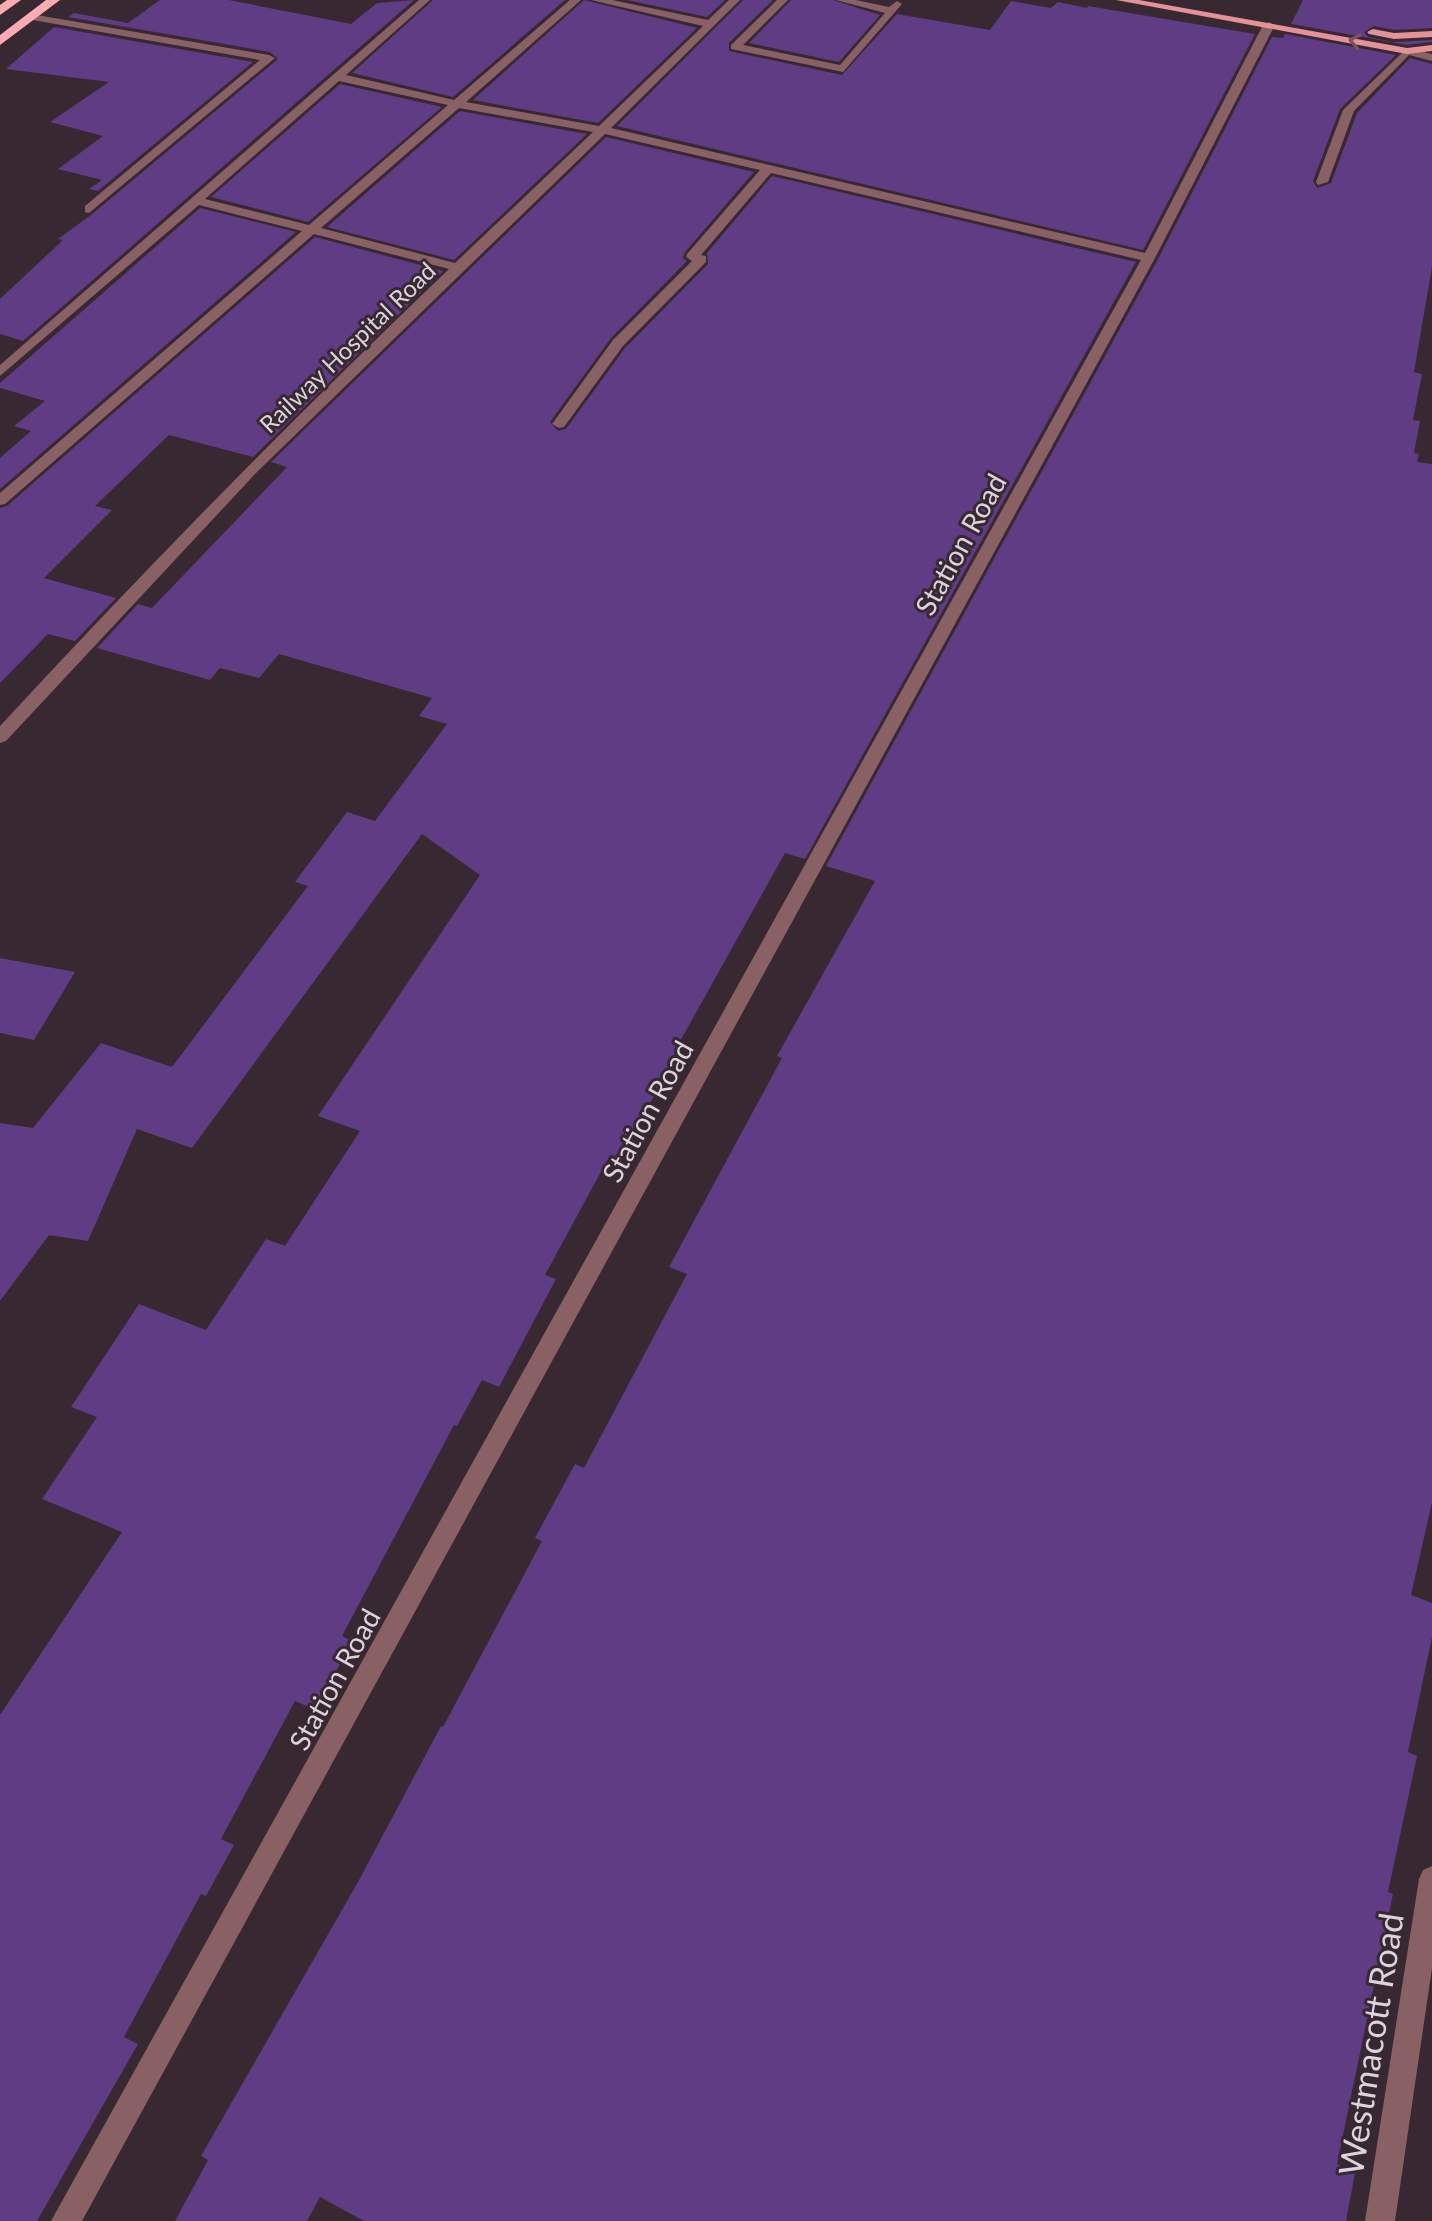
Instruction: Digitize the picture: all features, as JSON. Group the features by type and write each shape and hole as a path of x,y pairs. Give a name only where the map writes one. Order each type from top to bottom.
{"highway":[{"path":"0,11 15,0"},
{"path":"0,41 54,0"}],"main road":[{"path":"1121,0 1407,51 1432,48"},
{"path":"1196,0 1394,36 1432,34"}],"street":[{"path":"0,372 425,0"},
{"path":"0,501 576,0"},
{"path":"596,0 711,24"},
{"name":"Railway Hospital Road","path":"0,737 165,558 339,383 735,0"},
{"path":"783,0 735,47 843,69 901,0"},
{"path":"841,0 892,11"},
{"path":"31,17 269,58 89,209"},
{"name":"Station Road","path":"66,2221 1149,258 1269,25"},
{"path":"1322,182 1349,110 1407,51 1432,58"},
{"path":"337,77 457,104 604,130 1149,258"},
{"path":"559,424 618,343 701,259 692,257 768,169"},
{"path":"195,200 460,268"},
{"name":"Westmacott Road","path":"1380,2221 1432,1879"}],"building":[{"path":"160,0 229,0 351,24 377,3 414,0 23,341 0,334 0,299 63,240 58,239 278,59 270,52 68,17 74,13 128,23"},
{"path":"433,0 565,0 453,97 352,73"},
{"path":"584,0 697,28 598,123 473,100"},
{"path":"627,0 725,0 707,17"},
{"path":"743,0 773,0 729,43 729,51 842,75 897,14 990,30 1011,1 1051,8 1058,2 1088,6 1255,34 1143,250 617,126"},
{"path":"791,0 833,0 880,15 839,62 749,43"},
{"path":"1303,0 1432,0 1432,28 1394,30 1374,26 1364,32 1368,37 1393,42 1432,42 1407,45 1291,24"},
{"path":"54,27 253,62 98,191 89,189 102,180 58,169 103,136 50,122 109,82 6,69"},
{"path":"1285,34 1396,55 1340,109 1313,181 1317,188 1331,183 1357,113 1410,58 1432,64 1432,267 1414,372 1422,374 1413,420 1420,421 1414,453 1419,454 1417,462 1432,464 1432,1502 1411,1595 1432,1603 1432,1637 1408,1752 1417,1756 1388,1892 1393,1894 1337,2164 1355,2173 1346,2221 364,2221 320,2197 307,2221 175,2221 208,2160 201,2156 443,1727 542,1541 535,1538 575,1464 584,1468 687,1274 669,1267 782,1058 777,1056 875,881 826,866 1158,259 1272,37 1283,38"},
{"path":"340,84 442,107 308,222 211,197"},
{"path":"460,111 587,134 454,260 327,227"},
{"path":"606,137 754,172 685,252 683,258 687,261 611,338 550,422 558,431 566,429 625,348 708,264 707,253 772,176 1136,262 805,859 785,853 674,1052 677,1053 621,1158 610,1155 545,1275 556,1279 499,1387 482,1380 457,1426 454,1425 342,1636 352,1641 316,1710 295,1701 221,1839 234,1845 206,1896 201,1894 124,2037 138,2044 37,2221 0,2221 0,1715 122,1532 42,1499 97,1417 71,1407 139,1304 206,1330 266,1239 285,1246 360,1131 318,1116 480,875 422,834 192,1148 137,1129 88,1241 49,1235 0,1301 0,1123 33,1128 101,1043 172,1067 308,886 295,882 347,812 375,821 447,724 419,716 432,698 279,654 259,678 220,668 210,680 97,648 138,604 152,608 287,467 271,462"},
{"path":"200,208 296,232 0,489 0,458 31,431 14,426 45,401 0,388 0,383"},
{"path":"315,237 443,271 253,457 169,435 95,506 112,510 44,578 116,598 75,641 48,634 0,683 0,508 7,506"},
{"path":"0,958 75,972 34,1040 0,1033"}]}
